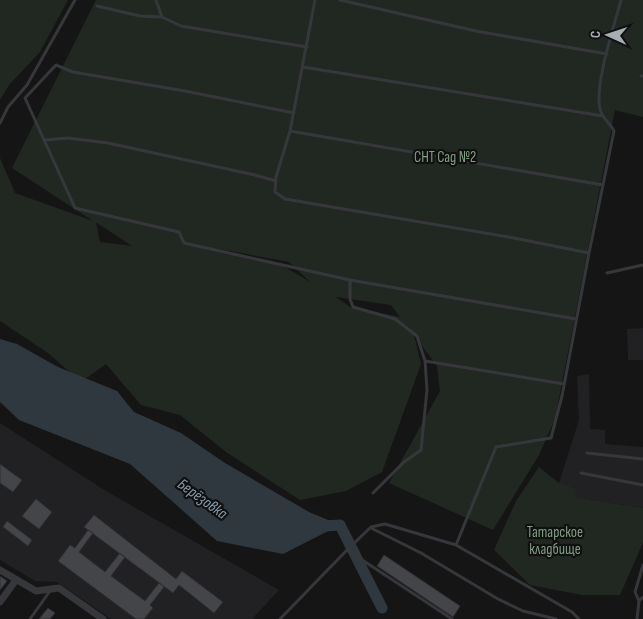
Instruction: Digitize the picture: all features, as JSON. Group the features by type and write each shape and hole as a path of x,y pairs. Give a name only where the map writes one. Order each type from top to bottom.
{"street":[{"path":"0,570 36,592 59,588 103,619"},
{"path":"0,602 16,580"}],"lane":[{"path":"0,123 8,107 27,85 75,0"},
{"path":"156,0 162,17"},
{"path":"315,0 294,113 276,181 275,192 285,200 514,238 589,253"},
{"path":"340,0 476,31 607,54"},
{"path":"456,545 496,447 550,438 564,384 614,131 604,116 599,101 607,54 621,0"},
{"path":"97,6 140,16 162,17 181,26 307,46"},
{"path":"294,113 185,90 74,72 56,65 26,98 75,208 179,232 184,243 350,280 576,320"},
{"path":"303,67 604,116"},
{"path":"290,131 603,186"},
{"path":"45,140 68,138 108,143 255,174 276,181"},
{"path":"607,273 643,265"},
{"path":"350,280 350,299 353,307 395,318 417,336 425,361 427,390 421,450 404,462 373,494"},
{"path":"425,361 564,384"},
{"path":"587,453 643,459"},
{"path":"581,473 643,485"},
{"path":"280,619 369,528 385,524 456,545 572,612 580,619"},
{"path":"369,528 421,553 498,599 524,611 556,619"},
{"path":"347,550 452,619"},
{"path":"637,619 639,601 635,592 643,565"},
{"path":"30,619 51,590"},
{"path":"639,601 643,598"}],"shaded area":[{"path":"643,328 643,360 628,360 627,329"},
{"path":"589,374 590,429 605,430 605,444 643,447 643,508 575,497 559,483 579,420 577,376"},
{"path":"0,423 106,491 279,590 252,619 111,619 57,582 35,581 0,560"}],"green space":[{"path":"0,0 68,0 40,52 9,85 0,100"},
{"name":"СНТ Сад №2","path":"96,0 643,0 643,117 615,110 555,419 539,455 493,530 389,483 440,391 437,366 414,335 421,364 382,472 346,491 300,500 226,452 180,415 141,405 106,364 81,382 48,353 0,321 0,158 15,193 93,221 12,168","holes":["97,223 132,246 100,242","219,249 289,262 310,282 285,267","336,297 391,305 400,317 350,307"]},
{"name":"Татарское кладбище","path":"539,467 559,483 576,489 575,497 643,508 643,543 620,595 582,595 530,585 494,550 516,501"}],"water":[{"path":"0,339 17,344 58,367 117,391 134,412 181,433 225,463 309,512 340,525 283,554 217,541 130,464 19,420 0,402"}],"building":[{"path":"0,464 22,480 13,492 0,483"},
{"path":"36,499 52,512 39,529 22,516"},
{"path":"94,515 176,579 182,571 223,602 214,613 179,585 173,593 84,527"},
{"path":"7,521 32,540 28,546 3,527"},
{"path":"88,530 93,533 79,552 105,572 120,553 125,557 111,576 145,601 159,583 164,587 150,605 153,608 144,619 136,619 58,561 70,545 75,548"},
{"path":"384,555 460,606 453,617 377,566"},
{"path":"0,576 7,581 0,590"},
{"path":"48,608 55,613 50,619 39,619"}],"waterway":[{"name":"Берёзовка","path":"325,526 340,525 382,608"}]}
